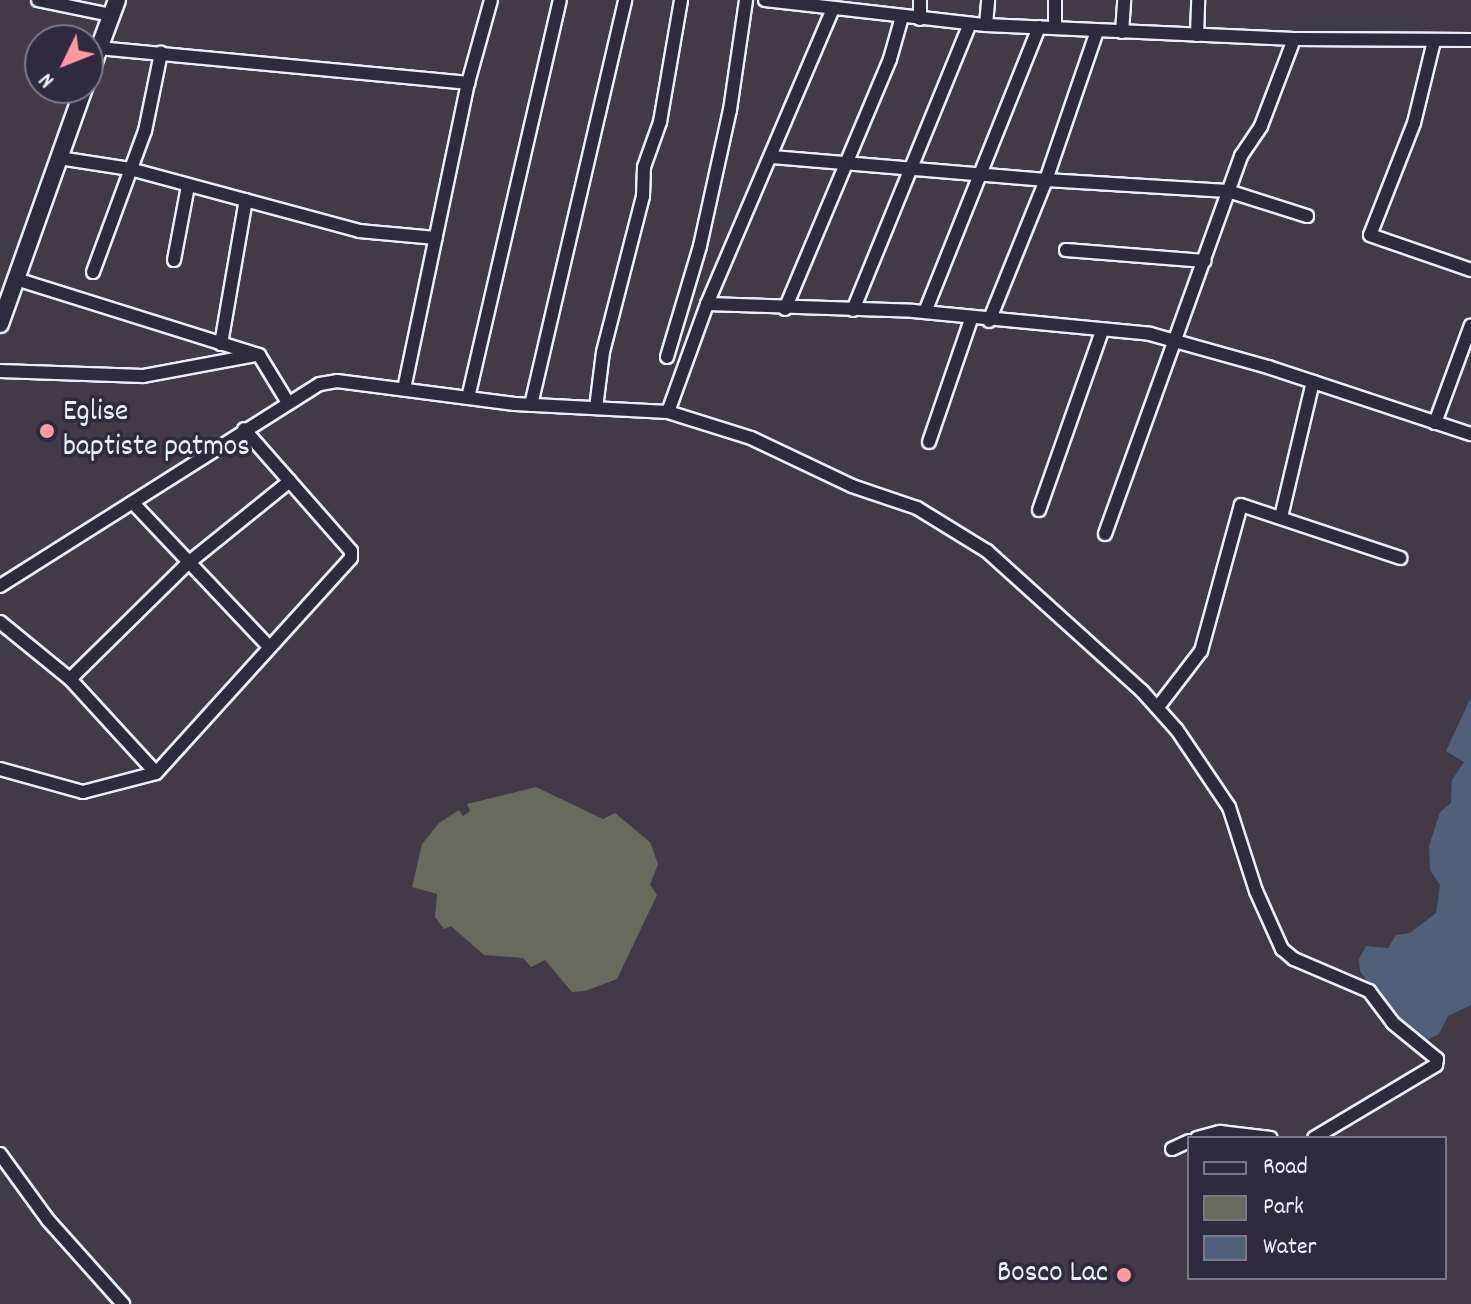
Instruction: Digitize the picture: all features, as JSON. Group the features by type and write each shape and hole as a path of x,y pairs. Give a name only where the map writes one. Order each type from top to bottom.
{"street":[{"path":"38,0 114,8 104,35"},
{"path":"404,389 468,83 491,0"},
{"path":"468,398 560,0"},
{"path":"531,405 625,0"},
{"path":"596,408 603,352 643,196 644,167 660,122 681,0"},
{"path":"667,357 700,246 727,125 746,0"},
{"path":"765,0 986,25 1294,39 1471,40"},
{"path":"920,0 920,19"},
{"path":"986,25 988,0"},
{"path":"1055,0 1055,28"},
{"path":"1122,32 1124,0"},
{"path":"1197,35 1198,0"},
{"path":"668,412 707,304 833,9"},
{"path":"785,309 890,59 902,17"},
{"path":"853,310 970,24"},
{"path":"925,312 1039,27"},
{"path":"989,321 1046,180 1097,31"},
{"path":"1105,534 1228,191 1294,39"},
{"path":"1434,41 1414,123 1370,235 1471,270"},
{"path":"104,48 468,83"},
{"path":"93,272 145,131 161,53"},
{"path":"0,324 78,104"},
{"path":"772,157 843,165 1228,191 1307,216"},
{"path":"59,158 130,169 359,231 436,238"},
{"path":"174,260 188,186"},
{"path":"221,344 246,200"},
{"path":"1066,250 1205,261"},
{"path":"16,279 259,355 287,401"},
{"path":"707,304 925,312 1173,341 1313,382 1471,434"},
{"path":"929,442 971,319"},
{"path":"1435,423 1471,325"},
{"path":"1039,510 1102,331"},
{"path":"0,371 143,376 259,355"},
{"path":"0,586 134,504 287,401 337,381 531,405 668,412 751,438 935,517 987,551 1158,707 1229,807 1256,891 1282,949 1294,959 1369,991 1393,1023 1437,1059 1436,1065 1317,1136"},
{"path":"1281,517 1313,382"},
{"path":"0,769 83,792 131,784 156,773 353,554 244,429"},
{"path":"70,679 187,564 290,481"},
{"path":"134,504 187,564 269,647"},
{"path":"1158,707 1201,651 1237,510 1246,505 1400,558"},
{"path":"0,622 70,679 156,773"},
{"path":"1205,1136 1220,1132 1254,1136"},
{"path":"1172,1149 1187,1142"},
{"path":"0,1154 48,1220 123,1304"}],"green space":[{"path":"536,787 603,819 615,813 650,842 658,864 650,885 657,895 617,979 585,991 572,992 545,960 531,967 523,958 484,955 451,926 444,929 435,917 437,894 412,887 422,844 439,823 459,810 463,816 470,811 467,804"}],"water":[{"path":"1471,697 1471,1005 1448,1016 1439,1034 1425,1041 1402,1027 1385,1007 1360,971 1359,959 1366,946 1388,948 1396,935 1410,933 1436,913 1440,885 1430,870 1429,846 1440,812 1451,803 1452,780 1464,762 1446,751"}],"place":[{"name":"Eglise baptiste patmos","path":"47,431"},
{"name":"Bosco Lac","path":"1124,1275"}]}
